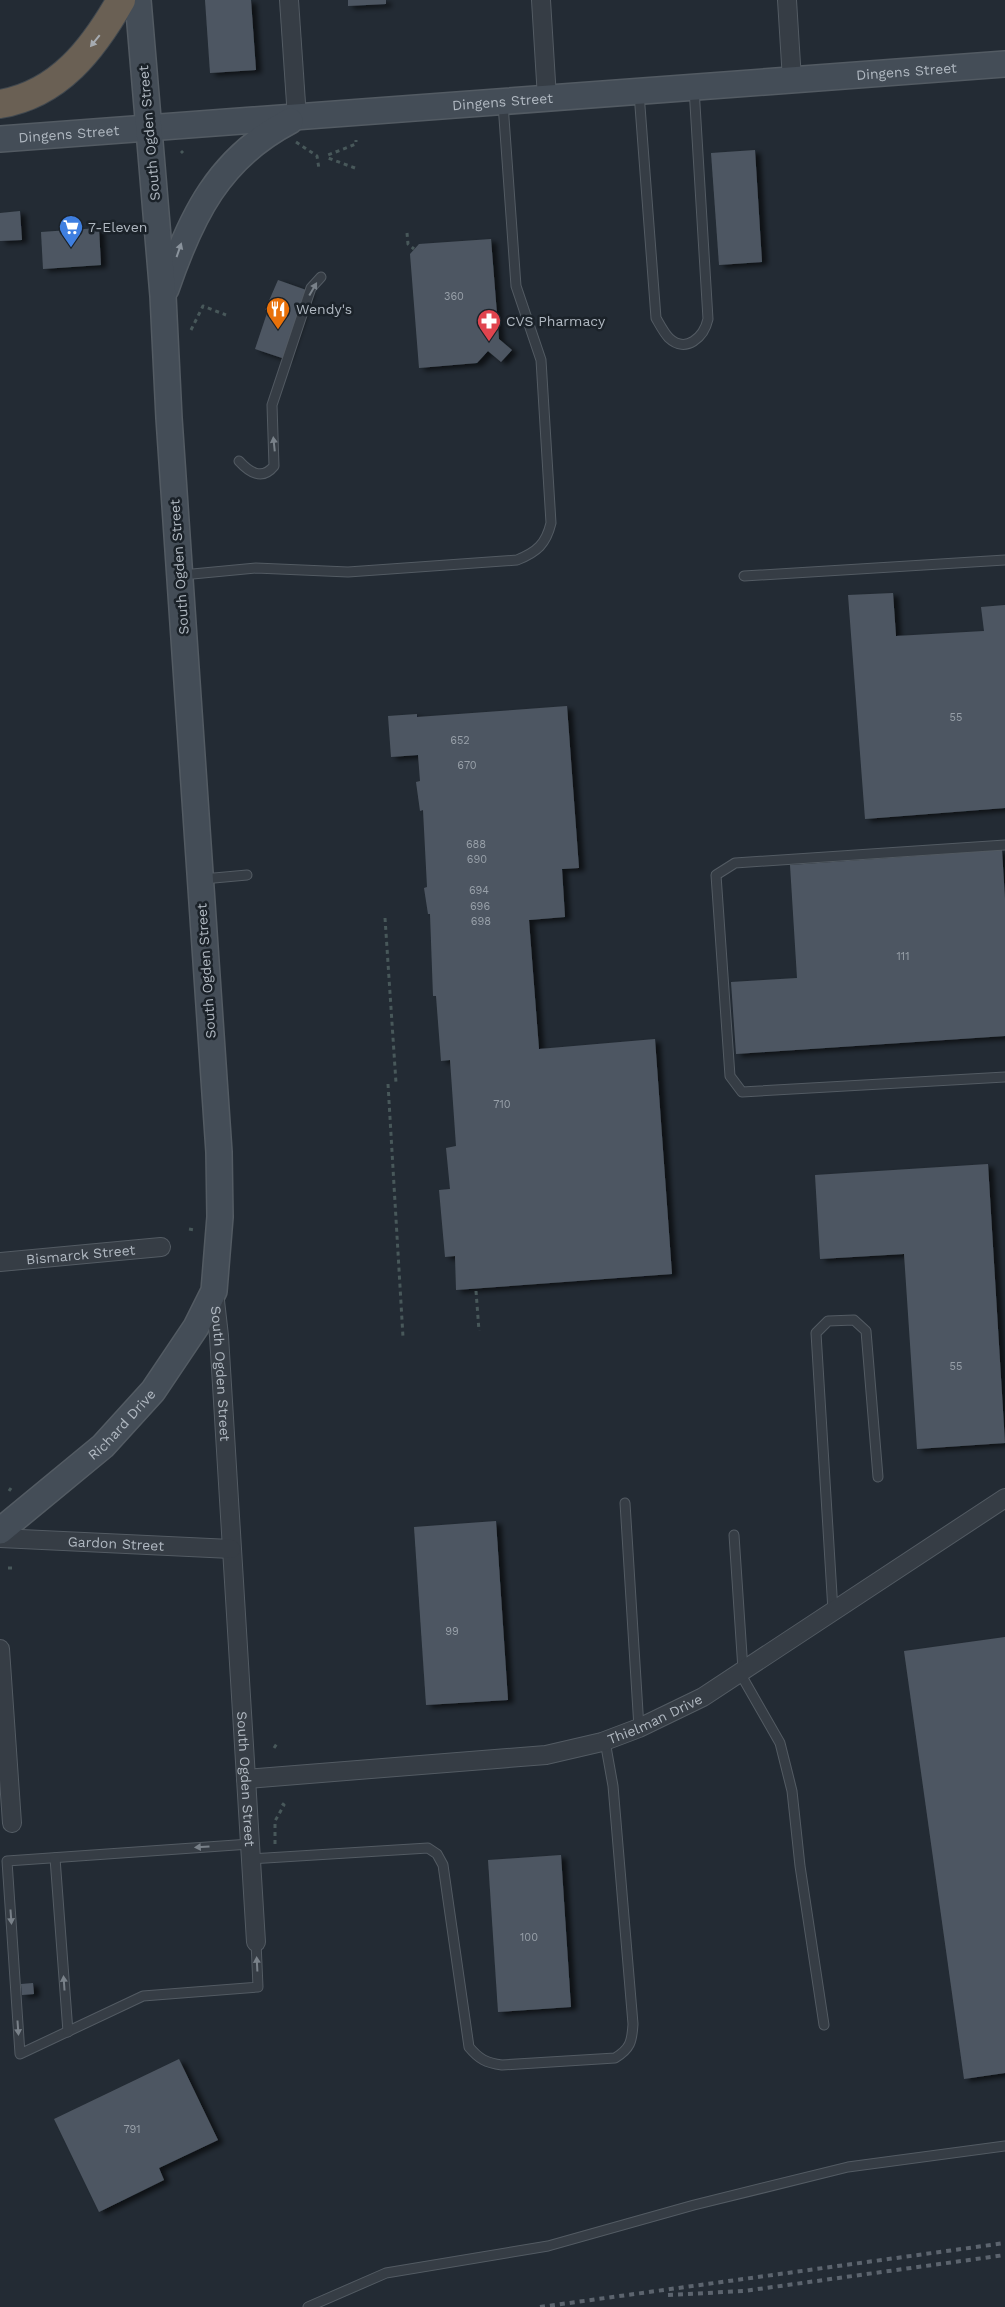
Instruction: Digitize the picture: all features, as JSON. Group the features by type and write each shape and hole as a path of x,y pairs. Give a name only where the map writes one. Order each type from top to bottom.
{"highway":[{"path":"0,104 31,94 58,79 82,58 102,34 121,0"}],"street":[{"name":"South Ogden Street","path":"138,0 147,129 163,296 179,575 219,1152 220,1217 214,1291 219,1336 256,1942"},
{"path":"163,296 183,240 206,196 246,148 264,134 296,130 288,0"},
{"path":"541,0 547,98"},
{"path":"787,0 792,80"},
{"name":"Dingens Street","path":"0,139 147,129 296,130 503,102 1005,64"},
{"name":"Bismarck Street","path":"0,1262 162,1247"},
{"name":"Richard Drive","path":"0,1531 103,1446 153,1391 196,1327 214,1291"},
{"name":"Thielman Drive","path":"246,1779 538,1756 605,1741 639,1728 703,1697 1005,1498"},
{"name":"Gardon Street","path":"0,1538 231,1549"},
{"path":"0,1649 12,1823"}],"lane":[{"path":"639,92 656,318 669,338 677,344 689,345 706,330 708,319 694,88"},
{"path":"179,575 256,568 348,572 516,560 531,555 545,542 551,523 542,360 516,286 503,102"},
{"path":"239,461 248,471 258,475 270,471 274,466 272,405 311,288 321,277"},
{"path":"744,576 1005,560"},
{"path":"1005,845 735,863 716,875 730,1076 742,1092 1005,1077"},
{"path":"200,879 247,875"},
{"path":"833,1611 816,1333 828,1320 854,1320 866,1331 878,1477"},
{"path":"625,1503 639,1728"},
{"path":"734,1535 742,1671 780,1743 792,1791 801,1875 824,2025"},
{"path":"256,1942 258,1987 143,1996 20,2054 7,1861 251,1851 428,1848 437,1854 443,1865 469,2046 477,2057 488,2064 502,2065 615,2058 628,2050 632,2040 633,2024 613,1786 605,1741"},
{"path":"55,1858 68,2032"},
{"path":"308,2307 386,2273 548,2246 694,2205 848,2167 1005,2146"}],"path":[{"path":"296,130 317,156 319,169"},
{"path":"355,168 328,158 328,155 356,144 356,140"},
{"path":"407,233 408,244 414,249"},
{"path":"191,330 203,306 226,315"},
{"path":"385,918 396,1083"},
{"path":"388,1084 403,1337"},
{"path":"189,1229 195,1230"},
{"path":"476,1291 479,1332"},
{"path":"274,1748 278,1742"},
{"name":"South Ogden Street","path":"274,1828 277,1816 284,1805 279,1801"}],"building":[{"path":"205,0 251,0 256,70 210,73"},
{"path":"348,0 386,0 386,4 348,6"},
{"path":"755,150 762,262 719,265 711,153"},
{"path":"20,211 22,240 0,241 0,213"},
{"name":"7-Eleven","path":"99,228 101,265 43,269 41,232"},
{"name":"CVS Pharmacy","path":"491,239 499,339 512,350 501,362 488,351 477,363 419,368 410,254 419,244"},
{"name":"Wendy's","path":"278,280 309,291 285,359 255,349 268,310 265,310"},
{"path":"893,593 896,636 984,631 981,607 1005,605 1005,808 865,819 848,595"},
{"path":"567,706 579,868 562,869 565,917 529,920 539,1049 655,1039 672,1274 456,1290 455,1256 445,1257 439,1190 450,1189 446,1148 456,1146 450,1060 441,1061 436,996 433,996 430,914 428,914 424,888 427,887 423,810 420,811 416,782 420,781 418,755 391,757 388,716 417,714 417,717"},
{"path":"1002,850 1005,899 1005,1036 736,1054 731,982 797,978 790,865"},
{"path":"988,1164 1005,1443 917,1449 904,1254 820,1259 815,1175"},
{"path":"496,1521 508,1700 426,1705 414,1527"},
{"path":"1005,1637 1005,2073 964,2079 904,1651"},
{"path":"561,1855 571,2007 498,2012 488,1860"},
{"path":"33,1983 34,1994 22,1995 21,1984"},
{"path":"179,2059 218,2140 159,2168 164,2180 99,2212 54,2119"}],"railway":[{"path":"540,2307 1005,2243"},
{"path":"668,2295 744,2291 1005,2255"}],"place":[{"name":"7-Eleven","path":"71,248"},
{"name":"Wendy's","path":"278,330"},
{"name":"CVS Pharmacy","path":"489,342"}]}
